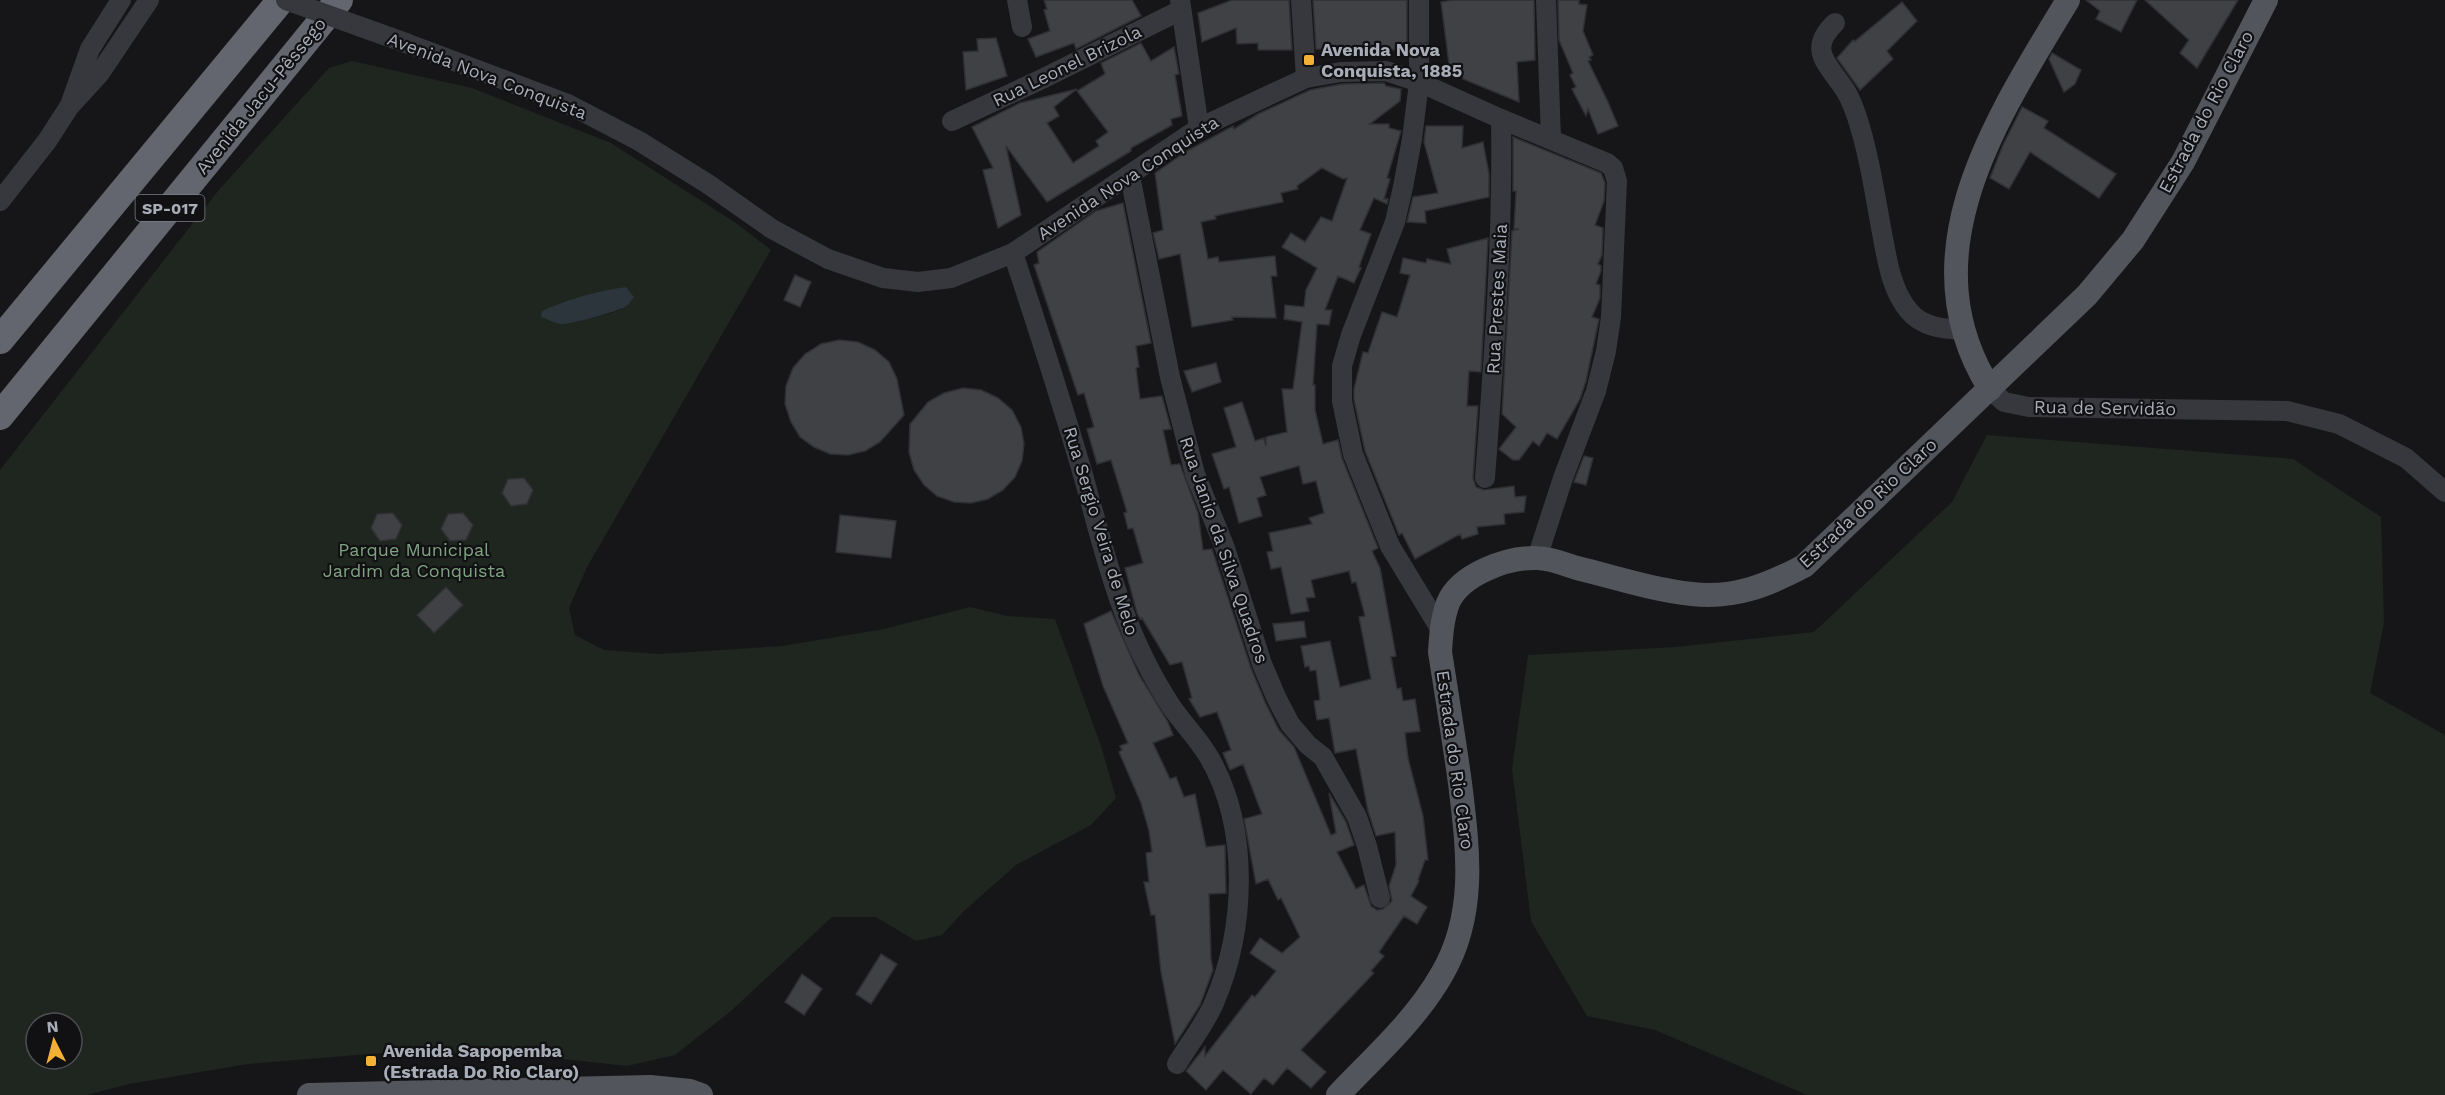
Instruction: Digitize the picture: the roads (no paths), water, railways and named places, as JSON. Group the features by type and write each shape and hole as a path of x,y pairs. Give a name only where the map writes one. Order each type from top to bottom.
{"highway":[{"name":"SP-017","path":"0,340 281,0"},
{"name":"Avenida Jacu-Pêssego","path":"0,416 339,0"}],"main road":[{"name":"Rua de Servidão","path":"1990,389 1973,364 1956,298 1955,266 1958,236 1966,203 1983,153 2008,99 2068,0"},
{"name":"Estrada do Rio Claro","path":"1338,1095 1416,1012 1442,975 1456,946 1464,916 1469,882 1468,844 1440,652 1441,630 1448,602 1462,584 1479,572 1500,564 1537,558 1692,594 1733,594 1772,583 1804,566 2087,295 2133,240 2183,162 2266,0"},
{"path":"309,1095 650,1087 690,1091 701,1095"}],"street":[{"path":"69,107 90,49 121,0"},
{"path":"0,201 47,141 69,107 100,73 149,0"},
{"name":"Avenida Nova Conquista","path":"286,0 568,104 639,141 708,184 772,229 828,259 883,278 918,282 951,278 1013,253 1199,128 1306,78 1341,72 1386,71 1419,82 1607,163 1613,168 1617,181 1611,317 1606,351 1596,391 1563,478 1537,558"},
{"path":"1017,0 1022,27"},
{"path":"1301,0 1306,78"},
{"path":"1419,0 1419,82 1403,187 1395,222 1342,366 1342,401 1353,454 1386,536 1441,630"},
{"path":"1546,0 1551,139"},
{"path":"1180,5 1199,128"},
{"name":"Rua Leonel Brizola","path":"952,121 1042,80 1180,5"},
{"path":"1835,23 1823,35 1820,47 1826,63 1850,97 1857,117 1889,267 1899,294 1909,311 1925,324 1944,330 1963,330"},
{"name":"Rua Prestes Maia","path":"1485,478 1500,270 1501,119"},
{"name":"Rua Janio da Silva Quadros","path":"1130,176 1167,365 1195,474 1226,548 1262,664 1276,697 1290,724 1323,758 1353,809 1367,846 1380,898"},
{"name":"Rua Sergio Veira de Melo","path":"1013,253 1060,396 1120,601 1136,644 1172,708 1210,759 1224,791 1233,825 1239,896 1229,967 1213,1005 1177,1064"},
{"name":"Rua de Servidão","path":"1990,389 2004,402 2029,407 2287,411 2339,424 2406,458 2445,492"}],"place":[{"name":"Avenida Nova Conquista, 1885","path":"1309,60"},
{"name":"Avenida Sapopemba (Estrada Do Rio Claro)","path":"371,1061"}],"park label":[{"name":"Parque Municipal Jardim da Conquista","path":"414,560"}]}
